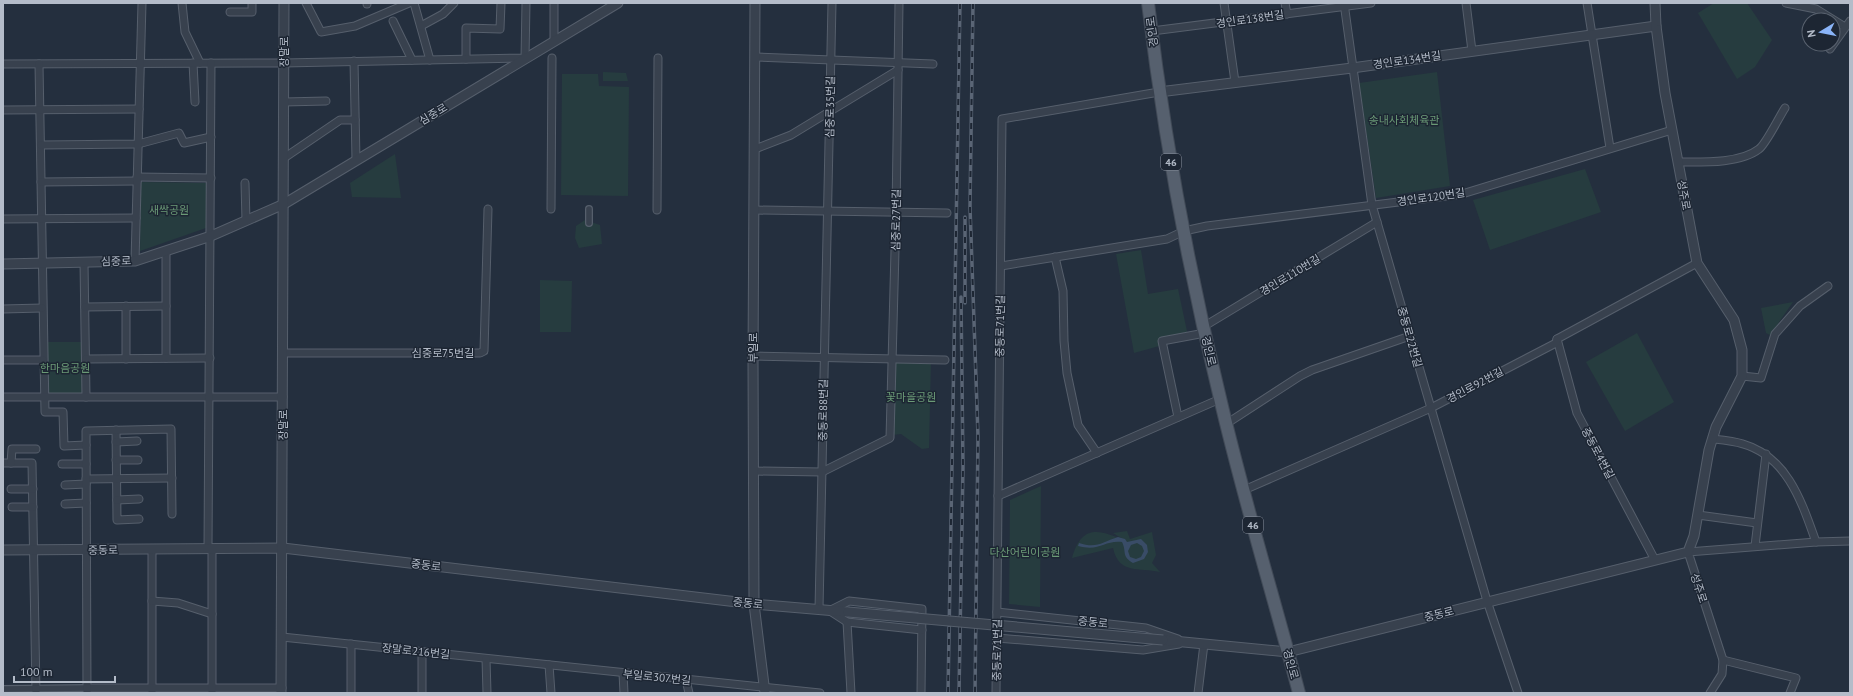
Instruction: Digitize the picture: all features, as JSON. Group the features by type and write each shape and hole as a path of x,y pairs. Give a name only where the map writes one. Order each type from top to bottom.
{"main road":[{"name":"경인로","path":"1148,3 1159,92 1184,231 1204,330 1226,424 1299,693"}],"street":[{"path":"135,261 142,3"},
{"path":"182,3 185,32 197,63 196,102"},
{"path":"230,12 252,12 252,3"},
{"name":"장말로","path":"282,690 284,3"},
{"path":"306,3 321,32 355,26 409,3"},
{"path":"414,3 430,60"},
{"path":"420,26 443,14 454,3"},
{"path":"466,59 466,28 500,29 501,3"},
{"path":"3,64 284,63 525,58 526,3"},
{"path":"554,3 554,41"},
{"name":"심중로","path":"3,264 135,261 211,236 284,204 618,3"},
{"name":"부일로","path":"755,3 753,356 754,604 765,690"},
{"name":"심중로35번길","path":"828,211 832,3"},
{"name":"심중로27번길","path":"822,472 890,436 896,213 899,3"},
{"path":"1224,3 1235,82"},
{"path":"1285,3 1287,14"},
{"name":"경인로138번길","path":"1152,31 1345,5 1371,3"},
{"path":"1466,3 1472,51"},
{"path":"1587,3 1610,148"},
{"name":"성주로","path":"1655,3 1656,26 1672,130 1697,263 1734,320 1742,350 1742,376 1716,427 1694,536 1688,552 1722,660 1722,674 1710,693"},
{"path":"1786,3 1816,9 1845,27"},
{"name":"중동로22번길","path":"1345,5 1352,68 1372,205 1376,222 1487,601 1518,693"},
{"path":"393,21 412,60"},
{"path":"1841,33 1850,21"},
{"name":"경인로134번길","path":"1159,92 1352,68 1656,26"},
{"path":"755,57 832,60 898,66 933,64"},
{"path":"551,209 552,58"},
{"path":"657,210 658,58"},
{"path":"354,61 356,160"},
{"path":"211,63 210,548 212,690"},
{"path":"39,64 43,397 45,412 63,412 64,446 86,445"},
{"path":"755,149 791,135 898,66"},
{"name":"중동로71번길","path":"996,693 1002,119 1159,92"},
{"path":"284,102 326,101"},
{"path":"3,110 139,108"},
{"path":"1678,162 1704,162 1734,159 1759,149 1785,108"},
{"path":"284,158 340,120 355,120"},
{"name":"경인로120번길","path":"1001,266 1167,239 1184,231 1206,226 1462,194 1672,130"},
{"path":"40,145 138,144 179,133 184,143 211,137"},
{"path":"41,182 211,178"},
{"path":"245,183 246,221"},
{"name":"심중로75번길","path":"284,353 480,353 484,351 488,210"},
{"path":"589,210 589,223"},
{"path":"754,210 947,213"},
{"name":"중동로88번길","path":"818,610 828,211"},
{"path":"3,219 136,218"},
{"name":"경인로110번길","path":"1204,330 1376,222"},
{"path":"166,251 166,358"},
{"path":"1055,257 1064,291 1064,341 1067,373 1078,425 1097,452"},
{"path":"84,262 86,397"},
{"name":"경인로92번길","path":"1244,490 1431,408 1556,343 1557,339 1697,263"},
{"path":"1742,376 1761,378 1775,334 1800,306 1828,286"},
{"path":"126,306 126,359"},
{"path":"85,307 166,306"},
{"path":"3,309 42,308"},
{"path":"1178,417 1162,341 1204,330"},
{"path":"1226,424 1306,373 1410,336"},
{"name":"중동로4번길","path":"1557,339 1577,413 1656,560"},
{"path":"753,356 945,360"},
{"path":"86,359 210,358"},
{"path":"3,360 43,360"},
{"path":"3,397 283,397"},
{"path":"998,496 1220,399"},
{"path":"87,691 86,431 171,429 172,514"},
{"path":"116,430 117,520 139,519"},
{"path":"1713,438 1744,444 1766,454 1783,471 1794,485 1816,542"},
{"path":"116,442 137,441"},
{"path":"11,463 12,449 36,449"},
{"path":"1755,546 1766,454"},
{"path":"116,460 138,460"},
{"path":"3,463 32,463 37,691"},
{"path":"62,464 86,464"},
{"path":"754,471 822,472"},
{"path":"65,485 116,479 172,478"},
{"path":"11,489 33,489"},
{"path":"117,500 139,499"},
{"path":"65,504 86,503"},
{"path":"12,507 33,507"},
{"path":"1698,515 1757,523"},
{"path":"1688,552 1755,546 1850,541"},
{"name":"중동로","path":"3,550 283,548 754,604 1288,652 1487,601 1688,552"},
{"path":"152,549 152,690"},
{"path":"152,601 178,603 212,614"},
{"path":"830,610 849,602 922,609 921,693"},
{"path":"830,610 847,622 922,630"},
{"name":"중동로","path":"997,612 1146,628 1187,643"},
{"path":"847,622 851,693"},
{"name":"장말로216번길","path":"282,637 549,665"},
{"name":"중동로","path":"997,638 1143,650 1187,643"},
{"path":"351,644 351,693"},
{"path":"1198,693 1204,644"},
{"path":"422,652 422,693"},
{"path":"486,659 487,693"},
{"path":"1722,660 1796,678 1790,693"},
{"path":"549,665 551,693"},
{"name":"부일로307번길","path":"549,665 765,690 820,693"},
{"path":"623,673 624,693"},
{"path":"686,680 689,693"},
{"path":"3,689 37,691 282,690"}],"green space":[{"path":"1714,3 1747,3 1772,40 1755,67 1737,79 1698,13"},
{"path":"603,72 626,73 628,81 603,81"},
{"name":"송내사회체육관","path":"1437,72 1450,186 1376,198 1359,83"},
{"path":"562,74 598,74 599,86 629,87 628,196 561,195"},
{"path":"395,154 401,198 352,197 350,183"},
{"path":"1585,169 1601,212 1490,250 1473,200"},
{"name":"새싹공원","path":"141,182 206,183 206,228 140,251"},
{"path":"585,220 600,225 602,244 579,248 575,238 576,226"},
{"path":"1141,250 1148,294 1178,289 1188,336 1162,341 1163,345 1134,353 1116,254"},
{"path":"540,280 572,281 571,332 540,332"},
{"path":"1793,302 1770,335 1766,333 1761,308"},
{"path":"1637,333 1674,402 1625,431 1586,362"},
{"name":"한마음공원","path":"47,342 82,342 82,393 48,393"},
{"name":"꽃마을공원","path":"894,360 931,361 929,448 922,449 901,434 892,435"},
{"name":"다산어린이공원","path":"1041,486 1040,607 1009,604 1010,500"},
{"path":"1127,531 1130,539 1152,532 1156,555 1152,563 1160,572 1125,566 1116,557 1113,548 1072,558 1081,539 1087,534 1100,532 1126,541 1113,533"}],"water":[{"path":"1118,537 1125,539 1127,542 1141,539 1147,545 1148,552 1144,559 1133,563 1129,560 1126,556 1122,542 1092,548 1078,546 1079,543 1085,545 1095,545","holes":["1137,543 1142,546 1144,551 1141,557 1136,559 1130,557 1128,551 1131,545"]}],"railway":[{"path":"948,693 960,3"},
{"path":"973,3 970,207 978,436 975,693"},
{"path":"965,217 965,303"},
{"path":"959,693 963,467 961,297"}]}
